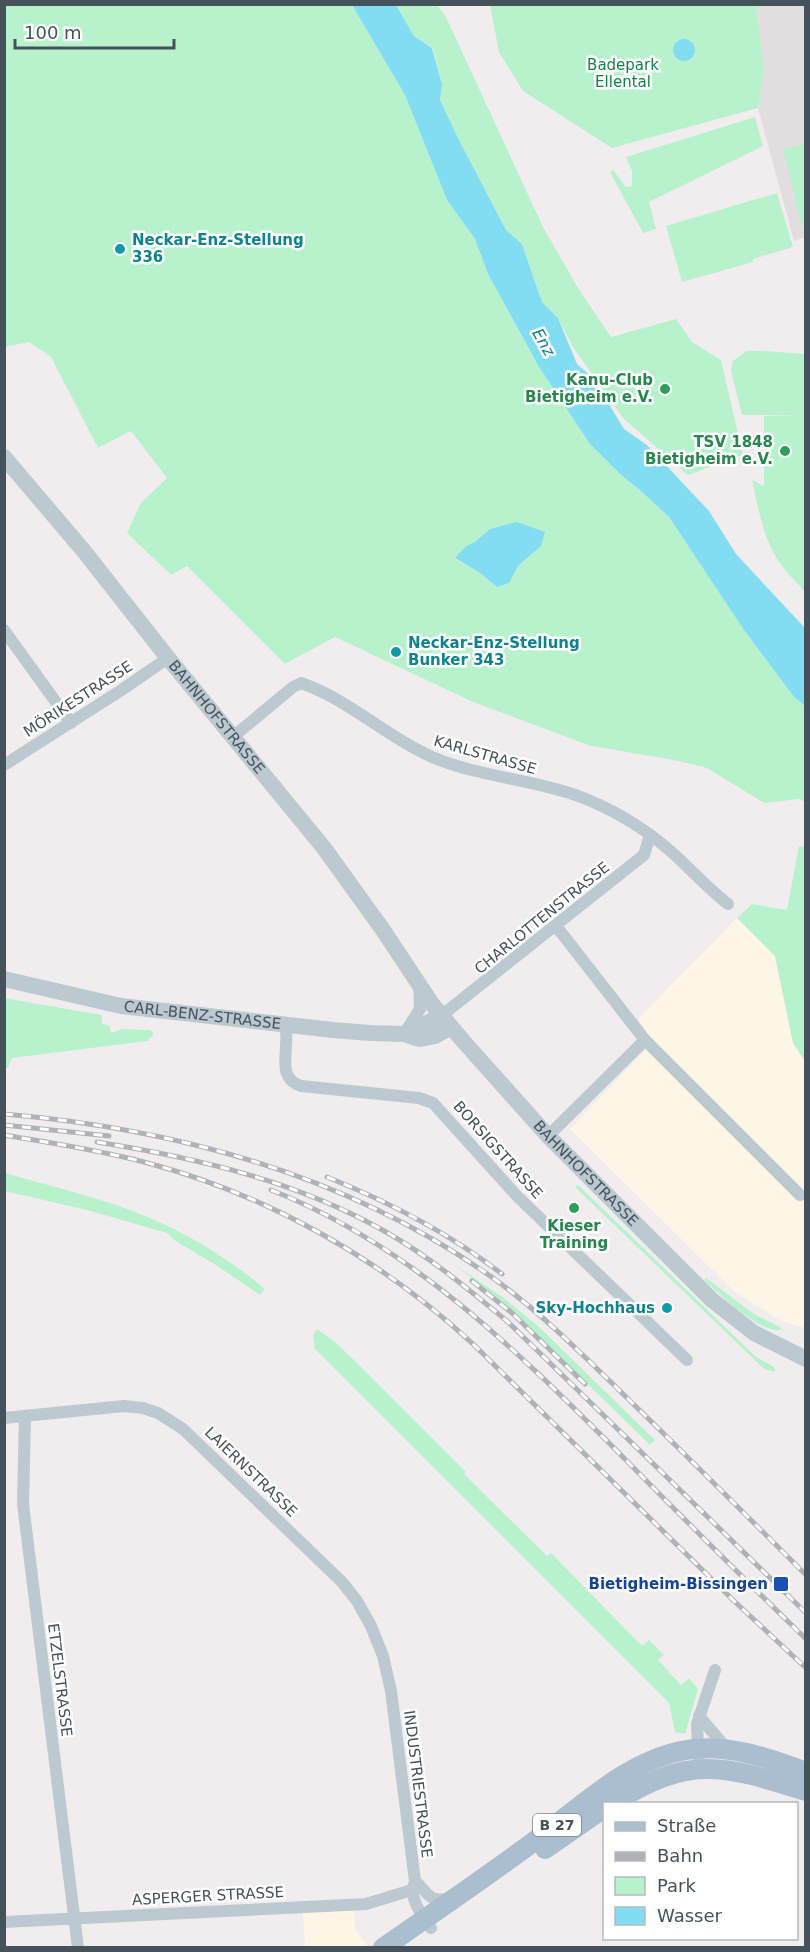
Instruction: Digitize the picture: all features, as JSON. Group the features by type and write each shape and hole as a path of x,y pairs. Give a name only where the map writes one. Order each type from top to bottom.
{"main road":[{"name":"B 27","path":"402,1947 454,1899 614,1782 660,1757 698,1749 728,1750 771,1760 806,1772"},
{"path":"614,1802 657,1779 699,1768 747,1773 806,1791"},
{"name":"B 27","path":"383,1947 428,1923 603,1809"}],"street":[{"name":"BAHNHOFSTRASSE","path":"4,458 83,550 168,658 324,848 384,930 419,986 446,1022 548,1136 712,1300 733,1318 771,1342 806,1359"},
{"path":"4,630 70,723"},
{"name":"MÖRIKESTRASSE","path":"4,765 168,658"},
{"name":"KARLSTRASSE","path":"234,736 293,687 301,683 313,687 349,706 415,748 447,763 582,797 622,817 650,835 728,904"},
{"name":"CHARLOTTENSTRASSE","path":"446,1022 556,926 644,855 650,835"},
{"path":"556,926 645,1040 800,1195"},
{"name":"CARL-BENZ-STRASSE","path":"4,979 121,1006 370,1034 404,1034 446,1022"},
{"path":"404,1034 420,1009 419,986"},
{"name":"BORSIGSTRASSE","path":"285,1023 285,1068 286,1076 291,1081 301,1086 419,1098 433,1104 517,1196 687,1360"},
{"path":"548,1136 645,1040"},
{"name":"LAIERNSTRASSE","path":"4,1418 124,1406 143,1408 158,1413 183,1428 351,1593 376,1636 391,1691"},
{"name":"ETZELSTRASSE","path":"25,1416 23,1504 78,1947"},
{"path":"699,1768 697,1732 699,1716 715,1670"},
{"name":"INDUSTRIESTRASSE","path":"391,1691 413,1886 417,1907 428,1923"},
{"path":"699,1716 728,1750"},
{"name":"INDUSTRIESTRASSE","path":"413,1886 433,1899 454,1899"},
{"name":"ASPERGER STRASSE","path":"4,1922 366,1904 413,1886"}],"shaded area":[{"path":"756,5 805,5 805,237 794,241 758,108 764,68"},
{"path":"737,918 775,956 793,1043 805,1061 805,1328 781,1321 734,1291 570,1129 653,1042 638,1019"},
{"path":"354,1910 355,1929 368,1947 305,1947 303,1912"}],"green space":[{"path":"4,5 352,5 405,95 447,200 475,239 488,274 539,367 590,444 669,517 744,630 794,697 805,706 805,802 799,799 764,803 707,768 591,746 473,702 335,637 285,664 187,566 171,575 127,533 141,503 167,478 131,431 98,448 51,357 29,342 5,347","holes":["475,543 541,546 518,566 509,583 497,587 480,573 455,559 466,546"]},
{"path":"396,5 437,5 445,15 543,227 578,288 611,337 676,319 692,342 721,360 743,455 688,475 623,418 573,347 558,318 542,302 522,244 506,230 440,100 442,84 433,48 414,36"},
{"name":"Badepark Ellental","path":"490,5 756,5 764,68 758,108 612,148 523,91 499,52"},
{"path":"755,117 763,146 649,202 656,229 643,233 610,172 613,170 626,187 632,186 632,171 626,157"},
{"path":"805,144 806,225 802,226 783,149"},
{"path":"777,193 793,247 753,259 753,262 682,282 666,226"},
{"path":"746,351 805,354 805,592 784,568 769,544 752,480 764,486 764,416 800,415 742,415 731,371 733,361"},
{"path":"799,846 806,848 805,1061 793,1043 775,956 737,918 752,904 787,910"},
{"path":"4,998 102,1015 102,1024 109,1025 111,1033 123,1029 149,1030 153,1032 153,1035 147,1041 12,1058 8,1068 5,1068"},
{"path":"5,1173 105,1201 138,1213 196,1241 232,1263 265,1289 260,1295 174,1240 167,1233 87,1210 5,1191"},
{"path":"578,1185 756,1357 774,1367 775,1371 766,1370 761,1366 575,1187"},
{"path":"455,1265 504,1298 539,1327 655,1440 650,1445 513,1311"},
{"path":"706,1278 754,1314 780,1327 781,1330 772,1329 751,1319 704,1280"},
{"path":"317,1329 354,1360 466,1472 464,1474 547,1556 551,1553 642,1646 649,1640 664,1655 658,1660 681,1685 689,1678 698,1689 685,1734 675,1732 669,1703 315,1349 313,1335"}],"water":[{"name":"Enz","path":"352,5 396,5 414,36 432,48 442,84 440,100 506,230 522,244 542,302 558,318 577,364 593,378 624,429 647,445 709,511 736,554 805,628 805,706 794,697 744,630 669,517 590,444 539,367 488,274 475,239 447,200 405,95"},
{"path":"680,39 688,39 695,46 695,54 688,61 680,61 673,54 673,46"},
{"path":"517,522 545,532 541,546 518,566 509,583 497,587 480,573 455,558 466,546 475,542 490,529"}],"railway":[{"path":"4,1114 69,1121 134,1132 260,1163 321,1185 380,1211 438,1242 493,1278 560,1333 806,1575"},
{"path":"4,1125 109,1136"},
{"path":"4,1135 109,1154 189,1175 277,1211 360,1257 400,1284 473,1344 734,1601 806,1668"},
{"path":"97,1142 209,1164 282,1185 352,1214 418,1252 507,1321 806,1613"},
{"path":"327,1177 418,1219 461,1245 502,1274"},
{"path":"271,1190 321,1212 369,1239 414,1269 457,1302 578,1412 806,1639"},
{"path":"472,1281 512,1313 585,1384"}],"place":[{"name":"Neckar-Enz-Stellung 336","path":"120,249"},
{"name":"Kanu-Club Bietigheim e.V.","path":"665,389"},
{"name":"TSV 1848 Bietigheim e.V.","path":"785,451"},
{"name":"Neckar-Enz-Stellung Bunker 343","path":"396,652"},
{"name":"Kieser Training","path":"574,1208"},
{"name":"Sky-Hochhaus","path":"667,1308"},
{"name":"Bietigheim-Bissingen","path":"781,1584"}]}
